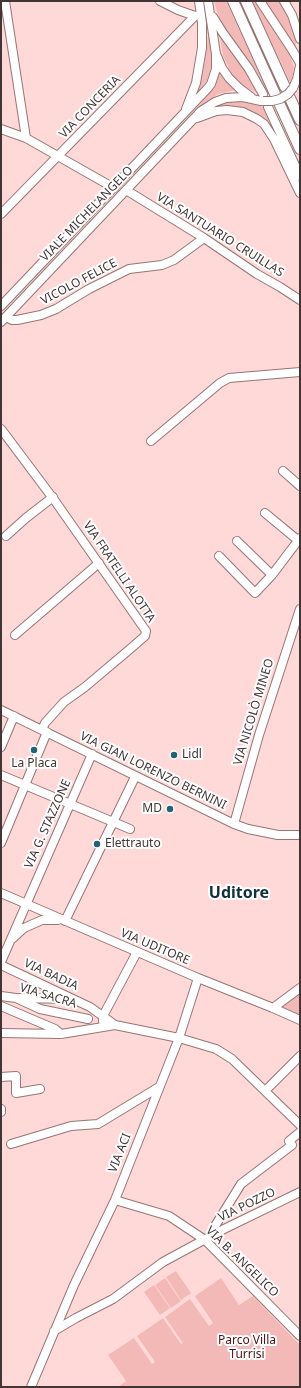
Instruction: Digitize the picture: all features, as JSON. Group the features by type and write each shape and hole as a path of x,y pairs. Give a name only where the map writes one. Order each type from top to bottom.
{"main road":[{"path":"233,1 275,94"},
{"path":"246,1 290,91 300,120"},
{"path":"280,104 300,149"}],"street":[{"path":"5,1 26,138"},
{"path":"160,1 178,10 198,16"},
{"path":"183,116 190,100 198,71 202,48 198,16 198,1"},
{"path":"260,1 300,63"},
{"path":"284,1 294,18 300,39"},
{"path":"208,2 216,54 222,68 233,83 247,95 272,102 280,99 290,91 297,79 300,66"},
{"path":"208,2 218,26 246,64 300,176"},
{"name":"VIA CONCERIA","path":"1,214 198,16"},
{"name":"VIALE MICHELANGELO","path":"1,306 204,94 211,84 216,69 216,54"},
{"name":"VIALE MICHELANGELO","path":"3,319 206,107 226,98 243,97 264,101"},
{"path":"190,123 210,113 227,110 243,112 257,118 264,124 274,138 300,193"},
{"path":"1,129 26,138 114,188"},
{"name":"VIA SANTUARIO CRUILLAS","path":"126,190 300,300"},
{"name":"VICOLO FELICE","path":"3,319 17,320 41,315 56,309 89,289 129,269 162,265 174,260 204,238"},
{"path":"151,441 220,383 229,378 300,372"},
{"name":"VIA FRATELLI ALOTTA","path":"1,429 53,497 146,629 146,634 85,687 64,702 46,723 45,731"},
{"path":"283,471 300,486"},
{"path":"6,536 53,497"},
{"path":"219,556 255,593 272,575 299,540 265,513"},
{"path":"237,542 272,575"},
{"path":"15,635 99,563"},
{"name":"VIA NICOLÒ MINEO","path":"234,824 259,736 300,609"},
{"name":"VIA GIAN LORENZO BERNINI","path":"1,710 234,824 248,829 278,835 300,835"},
{"path":"1,747 14,716"},
{"path":"1,843 45,731"},
{"name":"VIA G. STAZZONE","path":"1,962 92,754"},
{"path":"1,774 130,829"},
{"path":"10,942 24,928 42,920 64,921 135,776"},
{"name":"VIA UDITORE","path":"1,893 136,952 300,1020"},
{"path":"104,1027 102,1016 136,952"},
{"name":"VIA BADIA","path":"1,965 90,1007 115,1025"},
{"name":"VIA ACI","path":"31,1387 74,1285 115,1200 179,1038 198,978"},
{"path":"273,1008 300,988"},
{"name":"VIA SACRA","path":"1,996 16,998 40,1009 88,1020"},
{"path":"16,998 73,999"},
{"path":"1,1006 55,1028 61,1034"},
{"path":"88,1030 90,1007"},
{"path":"1,1033 61,1034 115,1025 179,1038 216,1049 224,1053 266,1090 300,1124"},
{"path":"266,1090 300,1056"},
{"path":"1,1077 16,1076 16,1093 40,1089"},
{"path":"11,1144 71,1126 98,1124 159,1087"},
{"path":"215,1234 215,1226 241,1184 292,1145 289,1141 300,1132"},
{"name":"VIA POZZO","path":"54,1332 76,1318 109,1302 164,1262 215,1234 300,1192"},
{"name":"VIA B. ANGELICO","path":"115,1200 169,1216 205,1240 300,1336"}],"green space":[{"path":"214,1 226,1 269,95 266,94 227,33 217,12"},
{"path":"252,1 257,1 290,54 294,68 290,82"},
{"path":"264,1 279,1 284,8 295,37 296,45 294,47"},
{"path":"208,37 211,52 211,67 207,80 196,95 203,72"},
{"path":"222,37 244,67 260,94 247,88 231,73 223,56 220,38"},
{"path":"220,72 235,90 218,94 197,108 213,89"},
{"path":"230,102 244,102 265,107 278,137 267,122 252,111 232,106 214,107"},
{"path":"300,992 300,1015 278,1008"},
{"path":"176,1271 191,1293 181,1300 166,1277"},
{"path":"165,1278 181,1301 171,1308 155,1285"},
{"name":"Parco Villa Turrisi","path":"221,1278 239,1305 236,1307 253,1296 300,1345 300,1387 118,1387 126,1381 108,1355 134,1338 152,1364 155,1362 137,1336 163,1318 181,1344 183,1343 165,1317 190,1299 209,1326 213,1323 195,1296"},
{"path":"154,1285 170,1308 160,1315 144,1292"}],"place":[{"name":"La Placa","path":"34,750"},
{"name":"Lidl","path":"174,755"},
{"name":"MD","path":"170,809"},
{"name":"Elettrauto","path":"97,844"}],"district":[{"name":"Uditore","path":"239,893"}]}
